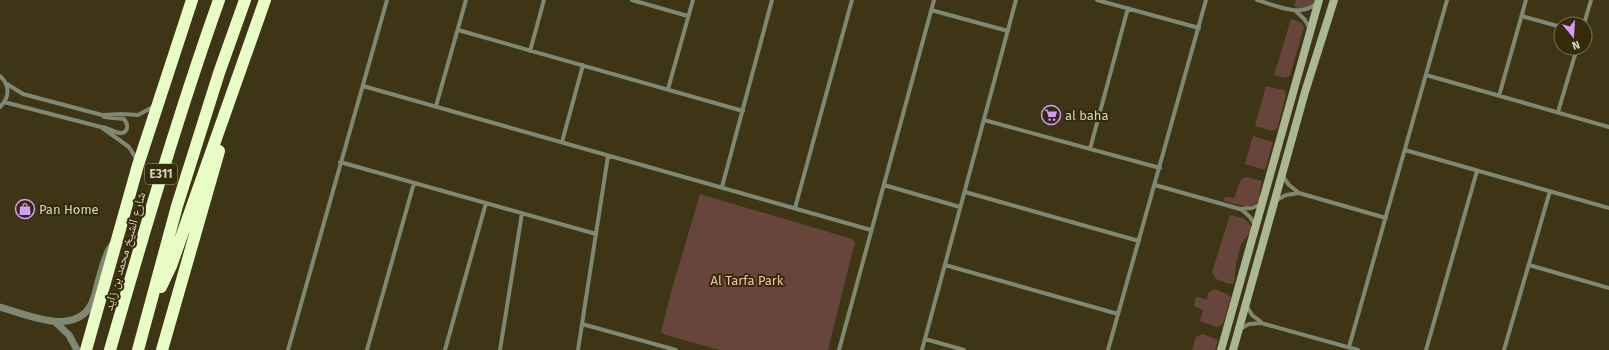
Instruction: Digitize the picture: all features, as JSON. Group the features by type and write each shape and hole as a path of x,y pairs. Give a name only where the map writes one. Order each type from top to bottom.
{"highway":[{"path":"86,350 115,242 138,165 192,0"},
{"name":"شارع الشيخ محمد بن زايد","path":"110,350 154,198 193,73 218,0"},
{"name":"E311","path":"138,350 178,206 219,73 245,0"},
{"path":"149,309 171,266 265,0"},
{"path":"162,350 193,237 230,118 237,80"}],"main road":[{"path":"1233,350 1284,166 1334,0"},
{"path":"1221,350 1318,1"},
{"path":"1284,166 1283,156 1290,127 1286,120"}],"street":[{"path":"288,350 387,0"},
{"path":"436,106 466,0"},
{"path":"530,50 544,0"},
{"path":"632,0 688,16"},
{"path":"668,89 693,0"},
{"path":"722,187 772,0"},
{"path":"795,208 852,0"},
{"path":"839,350 934,0"},
{"path":"922,350 1016,0"},
{"path":"1097,0 1199,28"},
{"path":"1108,350 1206,0"},
{"path":"1257,0 1295,11 1308,9 1318,1"},
{"path":"1349,347 1447,0"},
{"path":"1499,96 1526,0"},
{"path":"1586,16 1591,0"},
{"path":"1090,149 1128,8"},
{"path":"931,10 1008,31"},
{"path":"1295,11 1305,20 1310,31"},
{"path":"1522,16 1553,25"},
{"path":"458,30 743,111"},
{"path":"1558,112 1575,56"},
{"path":"562,142 583,65"},
{"path":"1426,75 1609,127"},
{"path":"0,76 7,84 23,94 102,115 111,119 124,119 128,126 126,131 122,133 4,102"},
{"path":"0,106 8,94 7,84"},
{"path":"363,86 872,230"},
{"path":"102,115 143,114 152,109 161,95"},
{"path":"984,120 1160,168"},
{"path":"101,128 130,147 138,165"},
{"path":"1405,150 1609,208"},
{"path":"578,350 608,156"},
{"path":"340,162 596,234"},
{"path":"1426,350 1477,171"},
{"path":"1282,174 1289,185 1299,193 1386,218"},
{"path":"367,350 414,183"},
{"path":"884,185 960,206"},
{"path":"1155,185 1240,209 1252,208 1263,202"},
{"path":"1504,350 1550,191"},
{"path":"965,192 1139,240"},
{"path":"1275,201 1286,195 1299,193"},
{"path":"445,350 486,203"},
{"path":"1240,209 1250,217 1256,228"},
{"path":"500,350 522,213"},
{"path":"0,307 61,322 73,320 83,315 93,302 108,251 115,242"},
{"path":"945,265 1118,314"},
{"path":"1529,265 1609,288"},
{"path":"1246,304 1252,315 1261,323"},
{"path":"53,321 69,335 77,350"},
{"path":"1238,330 1249,324 1261,323 1358,350"},
{"path":"582,324 676,350"},
{"path":"925,339 964,350"}],"green space":[{"path":"1296,0 1316,0 1312,7 1299,9 1294,6"},
{"path":"1291,19 1300,22 1304,27 1290,76 1285,78 1274,75"},
{"path":"1266,86 1284,90 1286,95 1277,129 1272,131 1255,126"},
{"path":"1253,136 1273,142 1265,170 1245,164"},
{"path":"1246,177 1262,181 1259,195 1261,197 1260,201 1247,207 1224,201 1225,197 1234,198 1241,179"},
{"name":"Al Tarfa Park","path":"700,194 852,239 855,242 828,350 719,350 666,335 661,332 671,292"},
{"path":"1230,215 1241,217 1249,223 1252,230 1241,244 1236,264 1234,283 1229,284 1216,279 1212,272"},
{"path":"1214,289 1231,297 1223,324 1217,327 1200,321 1203,310 1194,306 1196,297 1207,299 1208,293"},
{"path":"1203,334 1218,340 1215,350 1192,350 1196,337"}],"place":[{"name":"al baha","path":"1051,115"},
{"name":"Pan Home","path":"25,209"}]}
